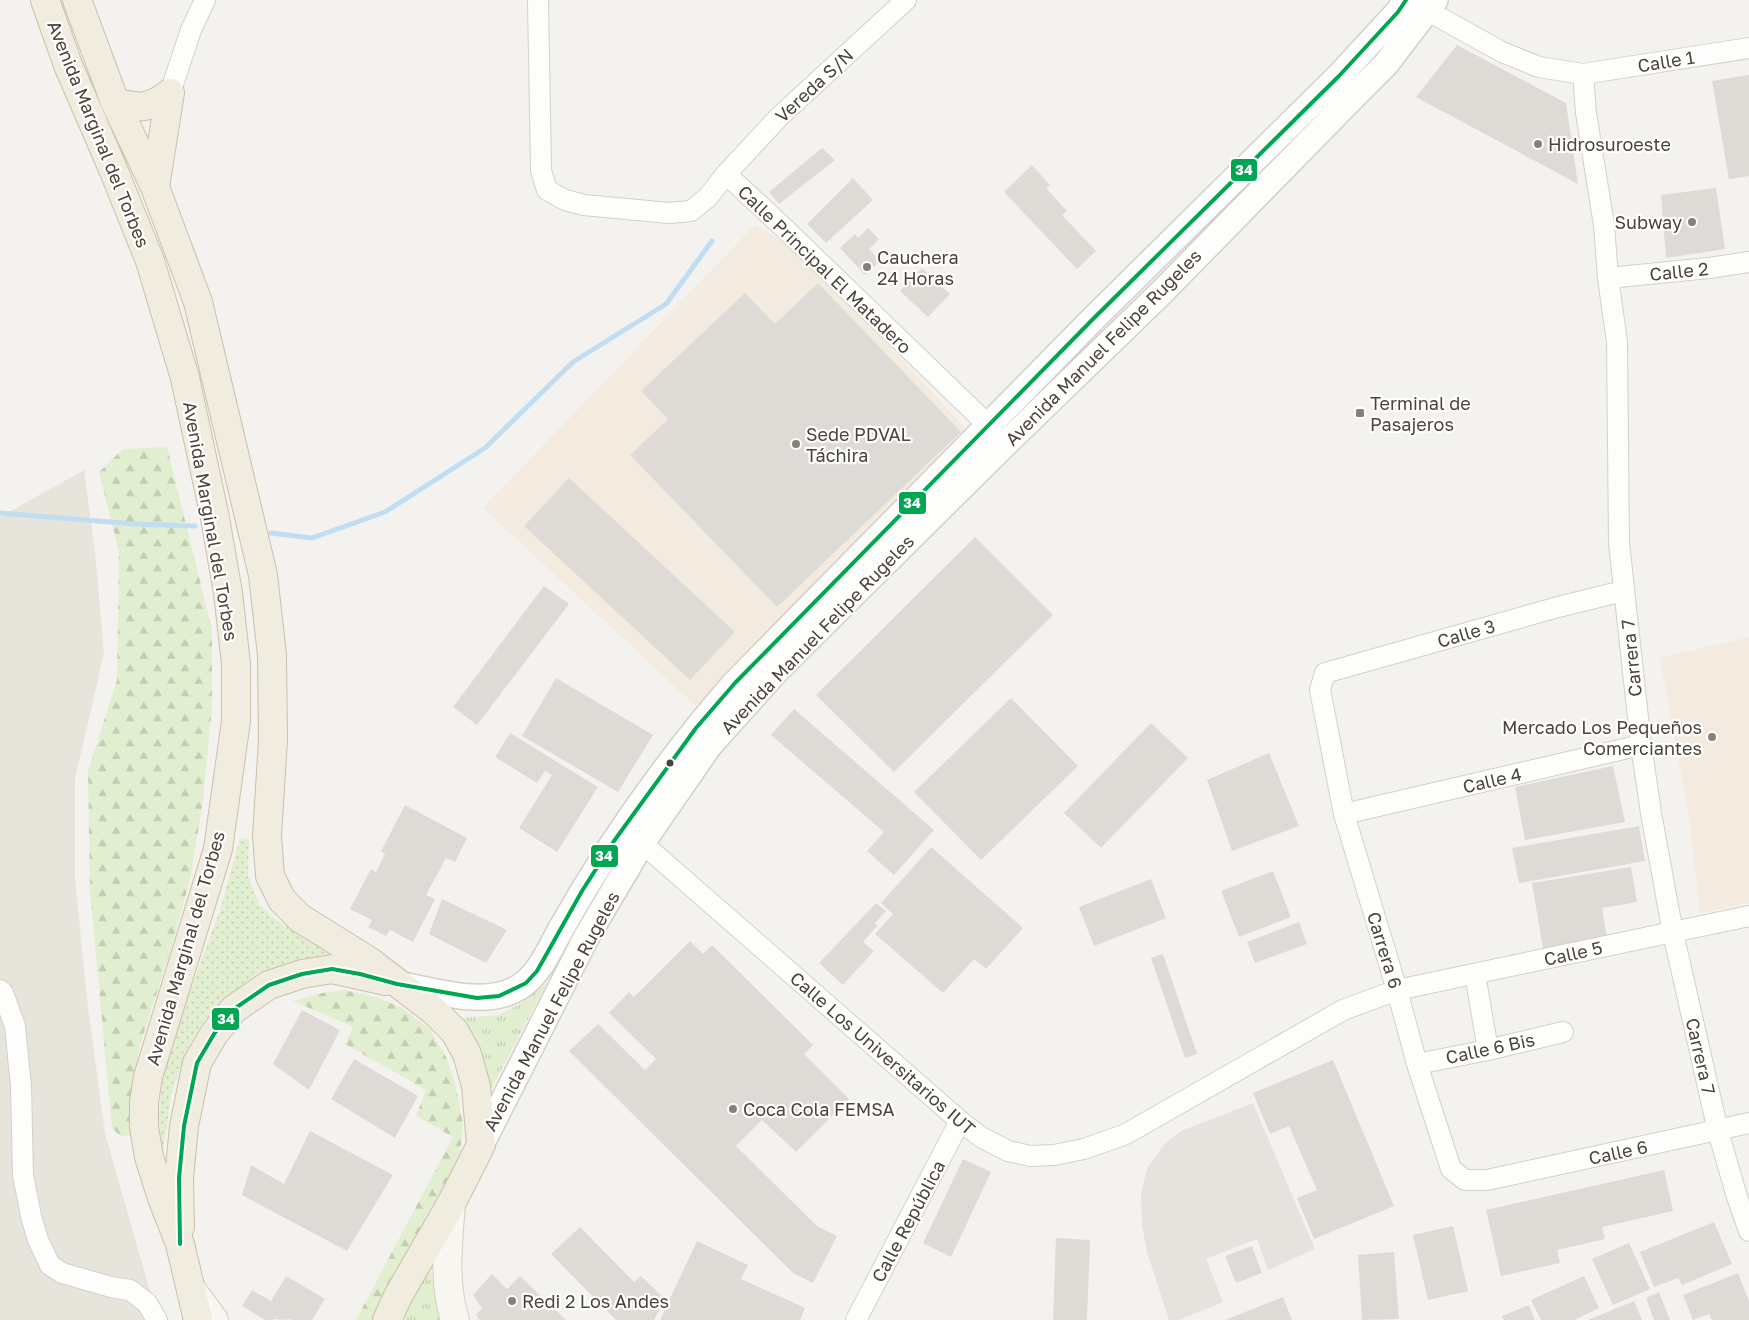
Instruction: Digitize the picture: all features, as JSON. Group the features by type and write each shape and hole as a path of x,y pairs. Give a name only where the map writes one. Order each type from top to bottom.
{"highway":[{"name":"Avenida Marginal del Torbes","path":"45,0 68,64 113,168 150,261 185,378 215,518 228,593 236,664 236,721 218,849 148,1076 144,1102 144,1127 149,1157 162,1198 180,1244 198,1320"},
{"name":"Avenida Marginal del Torbes","path":"77,0 115,102 155,187 198,302 263,575 272,655 273,740 268,836 270,876 282,900 300,918 369,962 441,1018 455,1032 467,1054 476,1086 481,1145"},
{"path":"115,102 134,108 158,103 170,93"},
{"path":"155,187 170,93"},
{"path":"180,1244 180,1170 184,1126 197,1063 214,1034 234,1009 268,985 302,974 332,969 397,984"},
{"path":"387,1320 398,1296 451,1204 481,1145"}],"main road":[{"path":"451,1204 447,1249 447,1280 455,1320"},
{"path":"191,1290 214,1320"}],"street":[{"path":"170,93 191,30 205,0"},
{"name":"Calle Principal El Matadero","path":"538,0 541,171 547,190 565,200 584,205 669,213 691,211 708,197 726,174 988,426"},
{"name":"Vereda S/N","path":"726,174 779,117 906,0"},
{"name":"Avenida Manuel Felipe Rugeles","path":"397,984 477,998 500,996 526,983 540,966 582,892 614,841 696,728 735,683 1166,246 1339,76 1398,12 1406,0"},
{"name":"Avenida Manuel Felipe Rugeles","path":"481,1145 587,936 642,843 709,746 776,671 1162,292 1362,89 1386,64 1432,6"},
{"name":"Calle 1","path":"1432,6 1502,52 1539,67 1583,74 1749,48"},
{"name":"Carrera 7","path":"1583,74 1586,113 1604,225 1608,278 1617,342 1619,543 1641,744 1651,813 1673,932 1718,1131 1749,1231"},
{"name":"Calle 2","path":"1608,278 1749,262"},
{"name":"Calle 3","path":"1320,690 1326,674 1334,670 1558,607 1623,591"},
{"name":"Carrera 6","path":"1320,690 1344,814 1397,990 1417,1064 1451,1169 1465,1180 1487,1180"},
{"name":"Calle 4","path":"1344,814 1641,744"},
{"name":"Calle Los Universitarios IUT","path":"642,843 960,1121 980,1137 1008,1151 1030,1156 1054,1155 1084,1150 1126,1134 1343,1010 1397,990"},
{"name":"Calle 5","path":"1397,990 1749,916"},
{"path":"1475,974 1488,1050"},
{"path":"0,990 3,993 15,1026 21,1086 23,1175 31,1216 38,1240 46,1257 50,1265 62,1273 111,1287 130,1290 147,1304 157,1320"},
{"name":"Calle 6 Bis","path":"1417,1064 1488,1050 1563,1032"},
{"name":"Calle República","path":"856,1320 960,1121"},
{"name":"Calle 6","path":"1487,1180 1749,1123"}],"shaded area":[{"path":"755,225 803,253 969,432 730,667 700,710 483,508"},
{"path":"84,470 95,551 104,653 75,779 75,878 87,999 105,1133 158,1320 0,1320 0,517"},
{"name":"Mercado Los Pequeños Comerciantes","path":"1749,637 1749,903 1700,913 1689,817 1660,658"},
{"path":"1253,1103 1315,1249 1268,1270 1257,1239 1206,1259 1223,1302 1179,1320 1169,1320 1147,1252 1142,1225 1141,1193 1147,1169 1164,1144 1181,1131"}],"green space":[{"path":"167,447 212,630 212,708 203,800 191,876 170,952 140,1045 134,1079 131,1135 120,1136 112,1128 90,891 88,771 117,680 119,552 99,472 123,449"},
{"path":"240,838 249,839 248,876 259,904 276,920 335,954 294,962 259,973 230,996 203,1022 188,1047 172,1091 161,1166 159,1110 164,1069 221,907"},
{"path":"547,983 489,1093 477,1046 462,1018 499,1015 520,1004"},
{"path":"344,990 376,997 402,1008 430,1029 446,1057 455,1083 463,1123 460,1155 379,1320 356,1320 453,1137 416,1116 426,1090 345,1044 353,1027 293,1001 322,993"},
{"path":"432,1254 432,1275 439,1320 397,1320"}],"building":[{"name":"Hidrosuroeste","path":"1457,45 1566,103 1578,184 1416,97"},
{"path":"1749,75 1749,176 1729,179 1712,81"},
{"path":"822,148 835,160 779,204 769,192"},
{"path":"1032,165 1050,185 1046,188 1067,211 1062,215 1096,251 1077,269 1004,192"},
{"path":"853,178 873,200 826,243 807,224"},
{"name":"Subway","path":"1716,188 1725,249 1666,258 1661,195"},
{"path":"868,228 879,239 869,249 880,261 865,275 840,248 855,234 858,238"},
{"path":"922,268 950,294 928,317 900,291"},
{"name":"Sede PDVAL Táchira","path":"818,283 961,432 777,607 630,455 668,419 641,391 745,293 775,324"},
{"path":"569,478 735,632 690,680 524,526"},
{"path":"975,537 1053,615 894,772 816,695"},
{"path":"544,586 569,604 477,725 453,707"},
{"path":"556,678 653,735 618,792 522,736"},
{"path":"1011,698 1078,766 981,860 914,792"},
{"path":"794,709 934,830 894,875 867,851 884,832 771,735"},
{"path":"1151,723 1188,758 1101,848 1064,813"},
{"path":"510,733 598,787 557,852 519,828 552,775 545,771 537,783 495,757"},
{"path":"1269,753 1299,826 1232,851 1207,780"},
{"path":"1613,766 1625,822 1525,840 1515,787"},
{"path":"405,805 467,838 455,862 446,858 426,895 435,899 413,942 390,930 386,936 368,927 372,920 350,909 371,869 376,872 385,854 381,851"},
{"path":"1639,826 1645,861 1519,883 1512,848"},
{"path":"931,847 1023,928 986,969 974,959 943,993 875,934 893,914 881,903"},
{"path":"1631,867 1637,902 1602,908 1607,938 1543,949 1532,883"},
{"path":"1273,871 1291,917 1239,937 1221,891"},
{"path":"1151,879 1166,918 1094,946 1079,907"},
{"path":"442,899 507,930 486,963 429,934"},
{"path":"876,903 886,911 875,923 877,926 863,942 874,951 843,985 819,963"},
{"path":"1299,922 1307,944 1255,963 1247,942"},
{"name":"Coca Cola FEMSA","path":"690,941 703,954 712,945 813,1045 804,1054 849,1099 796,1152 762,1120 736,1146 817,1226 837,1236 813,1283 793,1273 569,1051 598,1024 645,1070 656,1059 609,1013 629,992 634,997"},
{"path":"1163,954 1197,1054 1185,1058 1151,958"},
{"path":"302,1010 340,1030 309,1090 273,1064"},
{"path":"354,1059 418,1096 395,1138 331,1099"},
{"path":"1333,1060 1394,1206 1314,1239 1297,1198 1317,1190 1289,1126 1270,1134 1253,1093"},
{"path":"310,1131 393,1175 347,1251 242,1195 251,1165 284,1184"},
{"path":"963,1159 991,1172 951,1257 923,1243"},
{"path":"1664,1170 1673,1211 1602,1227 1605,1239 1557,1250 1560,1263 1501,1276 1486,1210"},
{"path":"1714,1222 1732,1264 1682,1285 1678,1278 1654,1287 1640,1252"},
{"path":"1453,1226 1468,1291 1428,1300 1413,1235"},
{"path":"580,1227 634,1282 641,1276 665,1299 654,1320 616,1320 551,1254"},
{"path":"1056,1238 1090,1240 1087,1320 1053,1320"},
{"path":"697,1241 748,1265 741,1279 805,1308 800,1320 660,1320"},
{"path":"1629,1243 1650,1289 1613,1305 1592,1259"},
{"path":"1252,1246 1262,1273 1236,1283 1225,1256"},
{"path":"1394,1252 1399,1319 1362,1320 1358,1255"},
{"path":"1738,1273 1749,1301 1749,1320 1712,1320 1709,1314 1693,1320 1683,1295"},
{"name":"Redi 2 Los Andes","path":"492,1274 507,1289 520,1276 566,1320 480,1320 476,1315 482,1308 473,1295"},
{"path":"286,1276 325,1299 312,1320 292,1320 289,1318 288,1320 265,1320 242,1306 252,1290 271,1301"},
{"path":"1584,1276 1599,1308 1574,1320 1541,1320 1531,1300"},
{"path":"1659,1292 1670,1320 1654,1320 1646,1298"},
{"path":"1283,1297 1292,1320 1225,1320"},
{"path":"1634,1301 1642,1320 1588,1320"},
{"path":"1529,1305 1535,1320 1504,1320 1502,1316"}],"waterway":[{"path":"271,533 312,538 385,512 485,448 573,362 666,304 712,241"},
{"path":"0,513 134,524 195,526"}],"transit line":[{"name":"34","path":"180,1244 179,1178 184,1126 197,1063 214,1034 234,1009 269,985 302,974 332,969 397,984 477,998 499,996 526,983 537,971 582,891 614,841 696,728 735,683 1094,318 1339,76 1398,12 1406,0"}],"place":[{"name":"Hidrosuroeste","path":"1538,144"},
{"name":"Subway","path":"1692,222"},
{"name":"Cauchera 24 Horas","path":"867,267"},
{"name":"Terminal de Pasajeros","path":"1360,413"},
{"name":"Sede PDVAL Táchira","path":"796,444"},
{"name":"Mercado Los Pequeños Comerciantes","path":"1712,737"},
{"name":"Coca Cola FEMSA","path":"733,1109"},
{"name":"Redi 2 Los Andes","path":"512,1301"}]}
